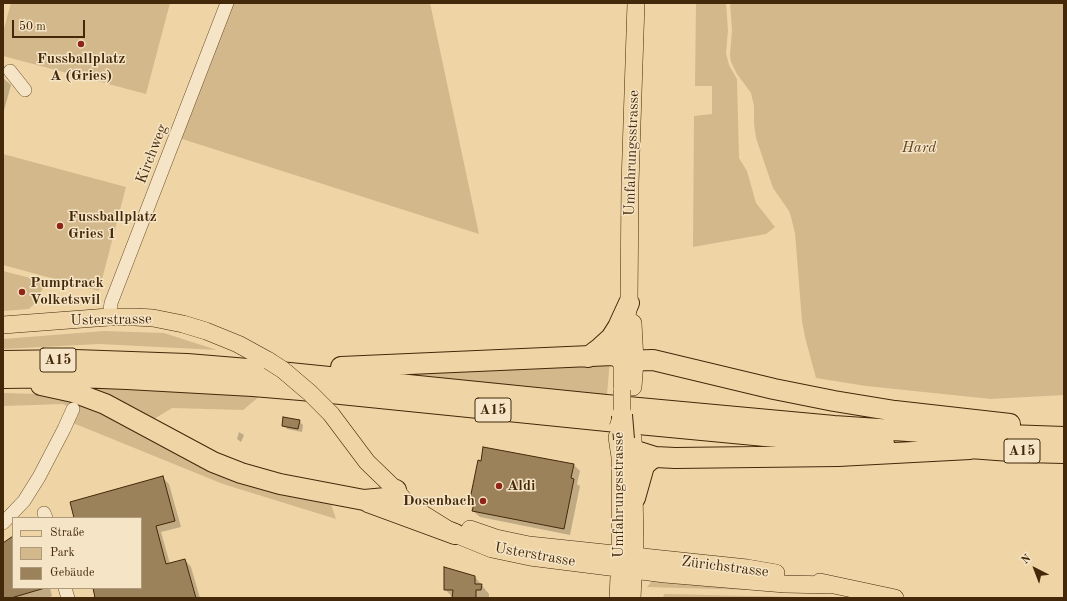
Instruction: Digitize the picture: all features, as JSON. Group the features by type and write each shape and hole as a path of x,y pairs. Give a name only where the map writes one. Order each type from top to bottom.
{"highway":[{"path":"588,357 611,338 629,303"},
{"path":"260,370 613,356 628,361 652,360 774,389 834,401 895,411 1064,430"},
{"name":"A15","path":"4,372 75,360 133,362 260,370 606,405 834,426 923,432 1064,437"},
{"path":"4,372 95,400 123,413 202,457 232,471 280,484 364,500 455,534"},
{"name":"A15","path":"4,372 301,390 607,422 765,436 832,441 980,448 1024,452 1064,453"},
{"path":"622,415 627,440 655,457 838,456 980,448"},
{"path":"635,498 644,466 655,457"},
{"path":"364,500 390,497 396,490"}],"main road":[{"name":"Umfahrungsstrasse","path":"627,562 635,498 627,440 627,388 628,361 633,324 629,303 630,184 636,3"},
{"name":"Usterstrasse","path":"3,325 109,317 135,317 153,318 183,324 206,331 238,344 269,361 288,374 331,414 367,462 396,490 407,504 455,534 492,549 530,558 627,562"},
{"name":"Umfahrungsstrasse","path":"622,415 627,388"},
{"name":"Umfahrungsstrasse","path":"627,440 620,457 627,562"},
{"name":"Usterstrasse","path":"396,490 414,497 455,522 496,538 627,562"},
{"name":"Zürichstrasse","path":"627,562 747,568 786,574 830,585 895,598"},
{"path":"618,598 627,562"},
{"path":"627,562 632,598"}],"street":[{"name":"Kirchweg","path":"109,317 111,303 227,3"},
{"path":"10,71 25,90"},
{"path":"3,523 24,501 39,477 73,409"}],"green space":[{"name":"Fussballplatz A (Gries)","path":"11,3 170,3 146,94 3,56 3,32"},
{"path":"227,3 430,3 479,234 176,137"},
{"path":"696,3 726,3 728,30 726,53 729,65 737,79 739,158 747,171 756,203 775,227 766,234 693,247 694,116 712,114 712,86 695,86"},
{"name":"Hard","path":"730,3 1064,3 1064,395 991,399 866,386 816,378 802,321 795,233 791,217 789,211 773,188 756,138 754,106 751,93 737,74 731,62 730,55 732,30"},
{"name":"Fussballplatz Gries 1","path":"3,154 126,187 99,291 3,265"},
{"name":"Pumptrack Volketswil","path":"3,271 46,282 36,302 29,309 3,311"},
{"path":"104,331 164,333 217,350 100,344 3,349 3,339"},
{"path":"610,359 607,395 376,371"},
{"path":"85,386 261,395 243,410 172,408 154,419"},
{"path":"3,393 39,394 76,399 330,501 336,519 223,484 73,423 77,410 63,404 3,406"},
{"path":"658,580 785,591 647,587 651,582"},
{"path":"664,594 800,597 814,598 663,598"}],"building":[{"path":"283,417 300,420 298,429 282,426"},
{"path":"483,447 574,464 571,478 574,479 564,529 472,511 475,500 470,499 478,460 481,461"},
{"path":"163,476 175,521 156,526 166,564 185,559 196,598 95,598 93,589 142,589 142,517 74,517 70,502"},
{"path":"12,537 12,589 42,589 11,598 3,598 3,543"},
{"path":"444,567 475,576 475,584 482,584 481,590 476,590 476,598 452,598 453,590 444,590"}],"place":[{"name":"Fussballplatz A (Gries)","path":"81,44"},
{"name":"Fussballplatz Gries 1","path":"60,226"},
{"name":"Pumptrack Volketswil","path":"22,292"},
{"name":"Aldi","path":"499,486"},
{"name":"Dosenbach","path":"483,501"}]}
